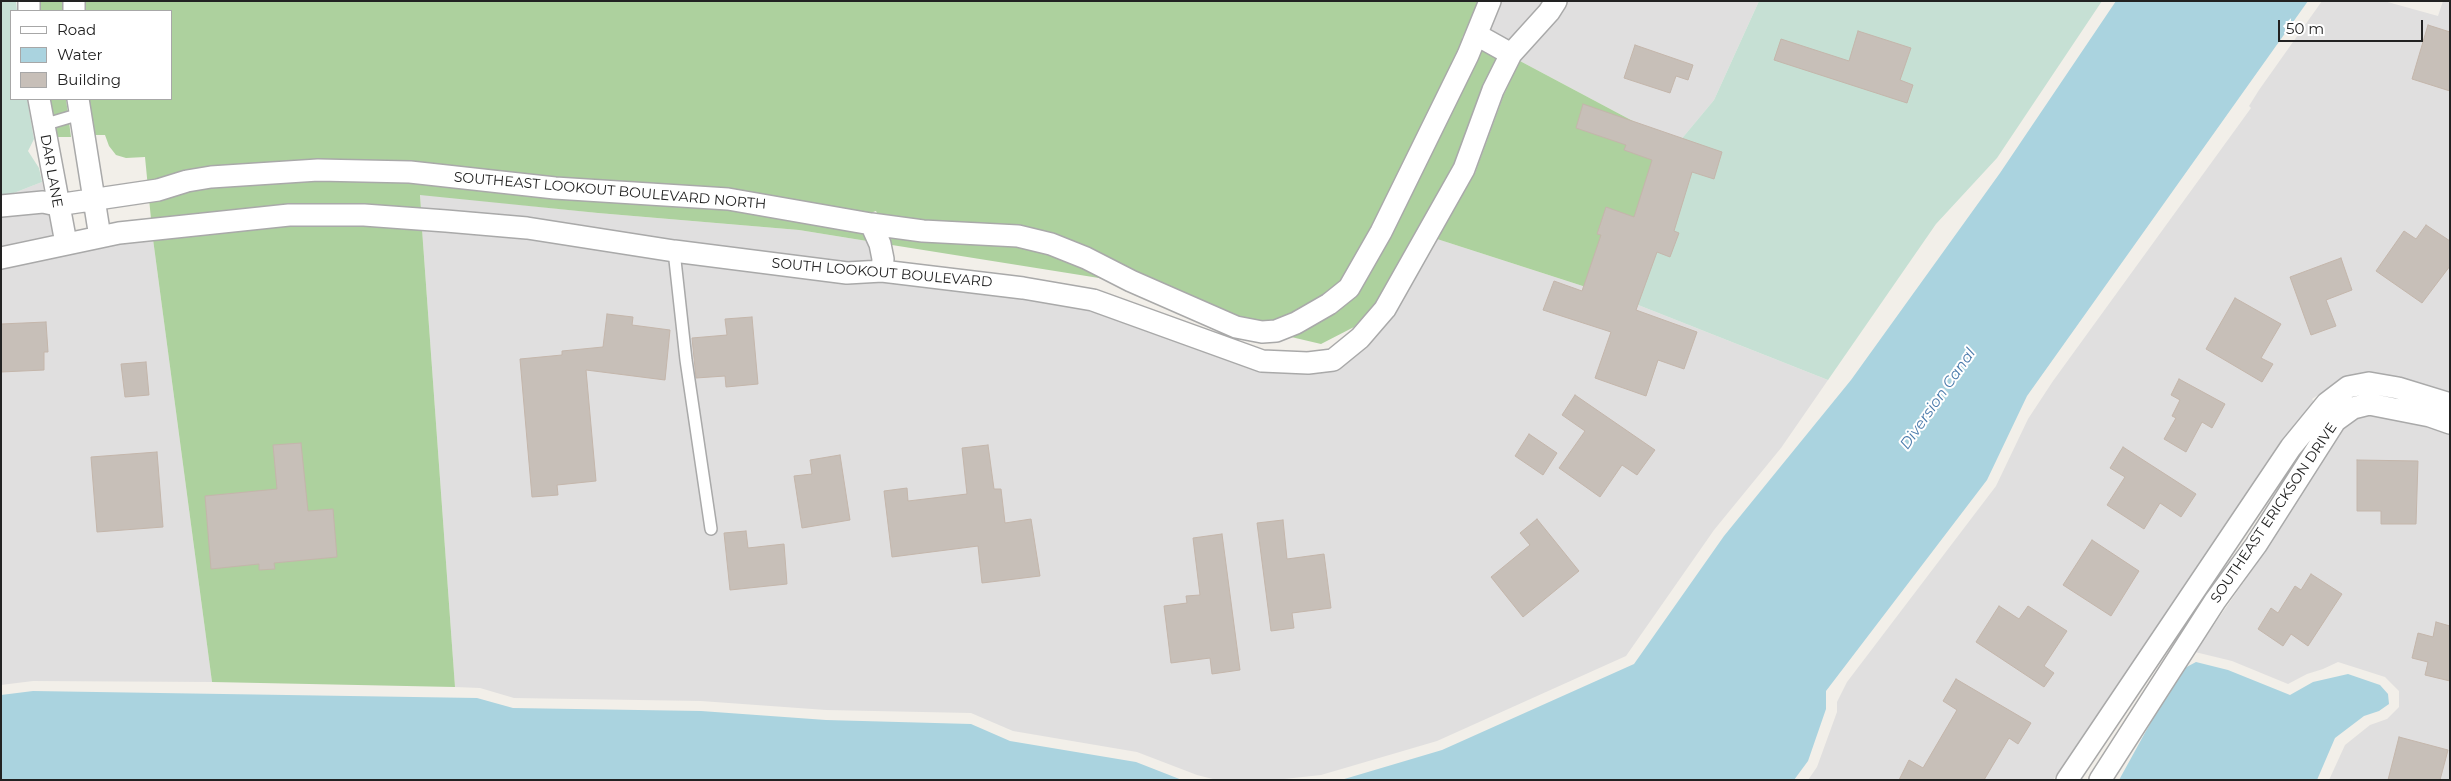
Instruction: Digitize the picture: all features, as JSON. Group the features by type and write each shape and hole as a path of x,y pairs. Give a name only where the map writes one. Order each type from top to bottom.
{"street":[{"name":"SOUTHEAST LOOKOUT BOULEVARD NORTH","path":"1,206 43,202 57,205 158,190 187,181 221,176 318,170 364,170 479,178 555,188 728,198 871,224 923,230 1018,236 1050,244 1086,258 1236,327 1262,332 1276,331 1296,323 1329,304 1349,288 1381,232 1477,35 1490,1"},
{"path":"1477,35 1511,54 1549,12 1556,1"},
{"name":"SOUTH LOOKOUT BOULEVARD","path":"66,244 100,237 289,215 364,215 527,228 674,251 847,273 882,271 1023,288 1094,300 1241,355 1262,361 1308,363 1333,360 1360,338 1385,309 1464,168 1493,90 1511,54"},
{"name":"DAR LANE","path":"39,100 57,205 66,244"},
{"path":"79,107 100,237"},
{"path":"871,224 880,244 883,259 882,271"},
{"path":"1,258 66,244"},
{"path":"1275,362 1276,331"},
{"name":"SOUTHEAST ERICKSON DRIVE","path":"2067,780 2291,447 2333,410 2348,387 2369,383 2398,388 2450,404"},
{"name":"SOUTHEAST ERICKSON DRIVE","path":"2333,410 2369,404 2430,416 2450,423"},
{"name":"SOUTHEAST ERICKSON DRIVE","path":"2100,780 2113,757 2210,609 2256,545 2335,421 2333,410"},
{"name":"SOUTHEAST ERICKSON DRIVE","path":"2192,594 2210,609"},
{"path":"2093,742 2113,757"}],"lane":[{"path":"43,125 79,107"},
{"path":"674,251 686,360 711,529"}],"shaded area":[{"path":"1482,1 1759,1 1714,100 1659,166 1661,136 1520,61 1526,49 1478,24"},
{"path":"2322,1 2384,1 2438,16 2443,1 2450,1 2450,393 2345,377 2312,399 2314,402 2281,441 2053,780 1808,780 1817,767 1837,712 1837,702 1847,682 1996,486 2028,419 2053,381 2251,108 2249,106 2259,90"},
{"path":"42,182 57,255 153,239 212,682 33,681 1,685 1,198"},
{"path":"420,194 598,213 799,230 867,241 872,261 847,262 421,209"},
{"path":"422,229 526,239 1022,297 1091,310 1259,371 1340,367 1369,344 1395,314 1437,239 1623,299 1828,380 1781,448 1714,530 1626,656 1437,741 1321,775 1275,780 1217,780 1197,775 1137,752 1013,731 971,713 826,710 701,701 514,698 480,688 455,687"},
{"path":"2370,414 2428,426 2450,434 2450,780 2329,780 2345,745 2370,725 2387,719 2399,707 2399,691 2385,677 2338,662 2307,674 2288,684 2232,661 2195,652 2266,550 2344,428 2358,417"}],"green space":[{"path":"1,1 16,1 17,10 10,10 10,100 27,100 34,139 28,151 39,168 42,182 1,198"},
{"path":"40,1 63,1 63,10 40,10"},
{"path":"86,1 1482,1 1462,38 1497,57 1483,87 1454,164 1376,303 1354,327 1321,344 1287,336 1287,322 1265,321 1264,329 1200,307 1099,278 892,245 876,211 856,218 867,241 799,230 598,213 420,195 421,209 151,219 145,157 126,158 116,155 109,146 105,135 93,135 89,100 172,100 172,10 85,10"},
{"path":"1759,1 2102,1 1997,158 1936,224 1828,380 1623,299 1659,166 1714,100"},
{"path":"1520,61 1661,136 1623,299 1437,239 1475,173 1504,94"},
{"path":"50,100 66,100 71,137 56,137"},
{"path":"291,225 364,225 422,229 455,687 212,682 153,239"}],"water":[{"name":"Diversion Canal","path":"2116,1 2308,1 2027,396 1987,480 1826,691 1826,709 1808,761 1794,780 1341,780 1442,750 1634,664 1724,536 1851,380 2000,173"},
{"path":"2196,662 2228,670 2290,695 2313,682 2348,674 2380,685 2388,694 2389,704 2379,711 2364,716 2335,738 2317,780 2119,780 2179,671"},
{"path":"33,691 477,698 513,708 701,711 826,720 971,724 1010,741 1136,762 1182,780 1,780 1,695"}],"building":[{"path":"2428,25 2450,32 2450,91 2412,79"},
{"path":"1858,31 1911,48 1900,80 1913,85 1907,103 1774,60 1781,39 1849,61"},
{"path":"1635,45 1693,65 1688,80 1676,76 1670,93 1624,78"},
{"path":"1583,104 1722,152 1714,179 1692,172 1674,231 1679,233 1670,257 1657,252 1636,310 1697,332 1684,369 1658,360 1646,396 1595,378 1611,332 1543,310 1554,281 1582,291 1601,235 1597,234 1606,207 1634,217 1652,160 1624,150 1626,145 1576,128"},
{"path":"2426,225 2450,241 2450,266 2422,303 2376,271 2404,231 2416,239"},
{"path":"2341,258 2352,290 2326,300 2336,326 2311,335 2290,277"},
{"path":"2235,298 2281,324 2261,358 2273,364 2262,382 2206,349"},
{"path":"607,314 633,317 632,325 670,330 665,380 586,370 596,481 557,485 558,495 532,497 520,359 562,355 562,351 603,347"},
{"path":"752,317 758,384 726,387 725,376 696,378 692,338 727,335 725,319"},
{"path":"46,322 48,352 44,352 44,370 1,372 1,324"},
{"path":"146,362 149,395 125,397 121,364"},
{"path":"2179,379 2225,404 2212,428 2202,422 2186,452 2164,439 2176,418 2172,416 2180,400 2171,395"},
{"path":"1575,395 1655,450 1637,475 1622,465 1600,497 1559,468 1585,431 1562,415"},
{"path":"1529,434 1557,453 1543,475 1515,456"},
{"path":"301,443 308,511 333,509 337,557 274,563 275,569 259,570 259,564 211,569 205,496 277,489 273,445"},
{"path":"988,445 994,489 1001,489 1005,523 1031,519 1040,576 982,583 978,546 892,557 884,491 907,488 908,501 967,494 962,448"},
{"path":"2123,447 2196,494 2181,517 2160,503 2144,529 2107,505 2125,477 2110,468"},
{"path":"157,452 163,527 97,532 91,457"},
{"path":"840,455 850,520 802,528 794,476 812,474 810,460"},
{"path":"2357,460 2418,461 2416,524 2381,524 2381,511 2357,511"},
{"path":"1537,519 1579,571 1523,617 1491,577 1530,545 1520,533"},
{"path":"1283,520 1287,559 1324,554 1331,608 1292,613 1294,628 1271,631 1257,523"},
{"path":"746,531 748,548 784,544 787,584 730,590 724,533"},
{"path":"1222,534 1240,670 1212,674 1210,658 1171,663 1164,606 1187,603 1186,596 1200,595 1193,538"},
{"path":"2092,540 2139,571 2111,616 2063,585"},
{"path":"2311,574 2342,594 2308,646 2291,634 2283,646 2258,629 2271,608 2278,613 2295,586 2301,590"},
{"path":"1999,606 2019,619 2028,606 2067,631 2044,666 2054,673 2044,687 1976,642"},
{"path":"2436,622 2450,626 2450,681 2425,675 2428,662 2412,658 2418,633 2433,637"},
{"path":"1956,679 2031,723 2018,744 2009,738 1984,780 1899,780 1909,760 1923,768 1957,710 1943,701"},
{"path":"2399,737 2448,750 2440,780 2388,780"}]}
